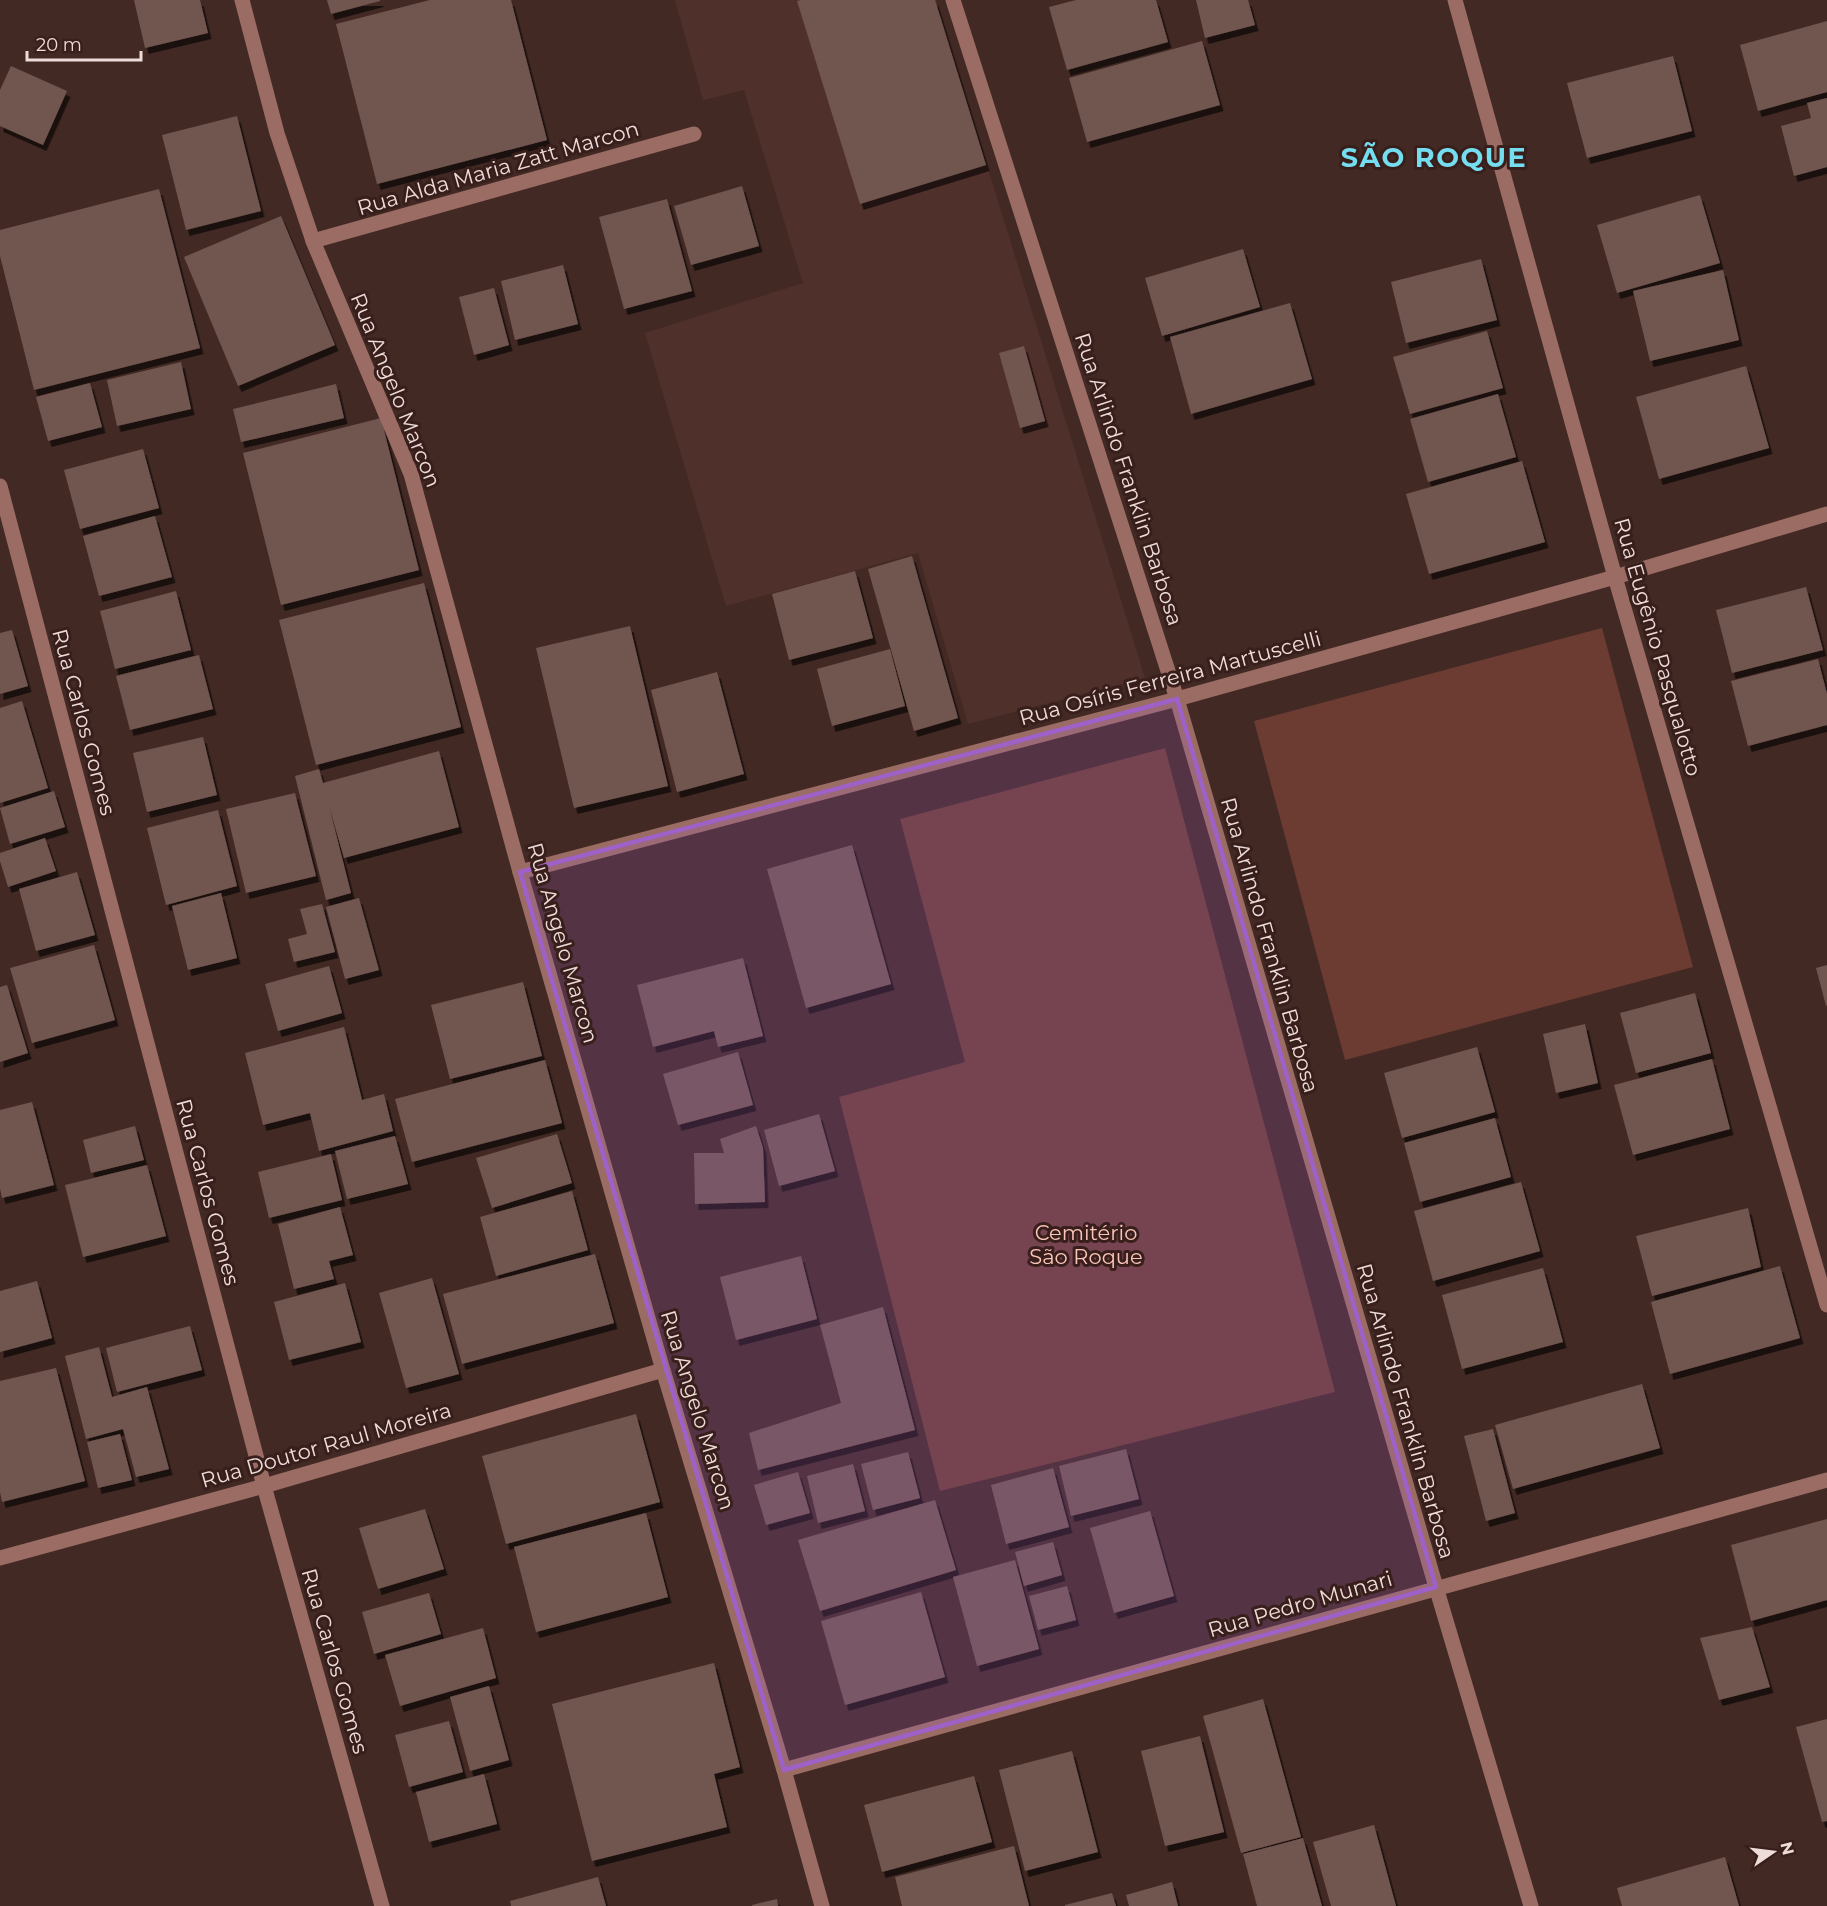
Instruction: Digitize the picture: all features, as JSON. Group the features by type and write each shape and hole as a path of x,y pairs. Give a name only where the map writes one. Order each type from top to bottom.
{"street":[{"name":"Rua Angelo Marcon","path":"242,0 277,133 313,241 411,474 520,872 663,1370 784,1770 822,1906"},
{"name":"Rua Arlindo Franklin Barbosa","path":"953,0 1177,699 1531,1906"},
{"name":"Rua Eugênio Pasqualotto","path":"1455,0 1615,577 1827,1305"},
{"name":"Rua Alda Maria Zatt Marcon","path":"313,241 694,134"},
{"name":"Rua Carlos Gomes","path":"0,486 264,1486 382,1906"},
{"name":"Rua Osíris Ferreira Martuscelli","path":"520,872 1177,699 1615,577 1827,514"},
{"name":"Rua Doutor Raul Moreira","path":"0,1558 264,1486 663,1370"},
{"name":"Rua Pedro Munari","path":"784,1770 1827,1480"}],"highlighted area":[{"path":"1177,699 1436,1587 784,1770 520,872"}],"shaded area":[{"path":"675,0 936,0 1145,678 968,724 918,553 726,606 645,333 803,283 744,90 703,100"}],"green space":[{"path":"1602,628 1693,967 1345,1060 1254,721"},
{"name":"Cemitério São Roque","path":"1165,748 1335,1392 940,1491 839,1097 965,1062 900,819"}],"building":[{"path":"134,0 200,0 208,33 145,48"},
{"path":"327,0 380,0 380,1 331,14"},
{"path":"430,0 511,0 547,140 377,184 336,24"},
{"path":"935,0 986,165 860,204 797,1"},
{"path":"1076,0 1156,0 1168,42 1067,70 1049,7"},
{"path":"1196,0 1248,0 1255,25 1205,38"},
{"path":"1827,21 1827,92 1758,111 1740,45"},
{"path":"1202,41 1220,105 1087,142 1069,78"},
{"path":"1673,56 1692,131 1587,158 1567,83"},
{"path":"11,66 67,91 43,145 0,126 0,90"},
{"path":"1827,98 1827,167 1794,176 1781,126 1811,118 1807,103"},
{"path":"237,116 261,211 186,230 162,135"},
{"path":"742,186 759,246 691,265 674,206"},
{"path":"159,189 200,348 34,390 0,256 0,230"},
{"path":"1700,195 1720,263 1617,293 1597,225"},
{"path":"667,199 692,291 624,309 599,217"},
{"path":"281,216 335,345 238,386 184,257"},
{"path":"1243,249 1260,307 1162,336 1145,278"},
{"path":"1481,259 1497,320 1406,343 1391,282"},
{"path":"563,265 578,324 515,340 501,281"},
{"path":"1723,270 1739,340 1650,361 1633,291"},
{"path":"494,288 509,345 474,355 459,297"},
{"path":"1290,303 1312,379 1191,414 1170,337"},
{"path":"1487,331 1503,388 1410,414 1393,357"},
{"path":"1024,346 1045,421 1020,428 999,353"},
{"path":"181,362 191,409 117,426 107,380"},
{"path":"1746,366 1769,448 1659,479 1636,397"},
{"path":"90,383 102,427 48,441 36,397"},
{"path":"336,384 344,418 241,442 233,409"},
{"path":"1498,394 1516,457 1428,482 1410,419"},
{"path":"381,418 419,570 281,605 243,453"},
{"path":"143,449 159,508 80,529 64,470"},
{"path":"1522,461 1545,542 1429,574 1406,494"},
{"path":"155,516 172,577 99,596 83,536"},
{"path":"912,556 958,718 914,731 868,569"},
{"path":"855,571 873,638 789,660 772,594"},
{"path":"424,583 461,727 316,765 279,620"},
{"path":"1806,587 1823,650 1732,673 1716,610"},
{"path":"176,591 191,650 115,669 100,611"},
{"path":"630,626 668,786 574,808 536,648"},
{"path":"12,630 28,686 0,694 0,633"},
{"path":"890,649 905,706 832,726 817,669"},
{"path":"199,655 213,709 130,730 116,676"},
{"path":"1818,659 1827,694 1827,725 1748,746 1731,681"},
{"path":"717,672 744,774 677,792 651,690"},
{"path":"22,701 48,788 0,803 0,708"},
{"path":"203,737 217,795 147,812 133,753"},
{"path":"439,751 459,827 344,858 329,806 351,893 326,900 295,776 319,769 323,783"},
{"path":"54,791 65,827 10,844 0,808"},
{"path":"295,793 316,876 246,893 226,809"},
{"path":"218,810 237,886 166,905 147,828"},
{"path":"45,838 56,871 8,887 0,861 0,853"},
{"path":"852,845 891,984 806,1008 767,869"},
{"path":"77,872 95,935 36,951 19,889"},
{"path":"221,893 237,958 188,970 172,906"},
{"path":"359,898 379,970 345,979 326,907"},
{"path":"322,904 335,952 294,962 288,939 307,934 300,909"},
{"path":"94,945 115,1020 32,1043 10,968"},
{"path":"743,958 763,1036 718,1047 714,1031 653,1047 637,985"},
{"path":"1827,965 1827,1005 1826,1006 1816,968"},
{"path":"329,966 342,1013 278,1031 265,984"},
{"path":"523,982 542,1056 450,1079 431,1005"},
{"path":"7,985 28,1053 0,1062 0,987"},
{"path":"1695,993 1711,1053 1636,1073 1620,1013"},
{"path":"1585,1024 1598,1083 1556,1093 1543,1034"},
{"path":"344,1027 362,1100 384,1094 393,1131 319,1151 310,1113 263,1125 245,1053"},
{"path":"1477,1047 1495,1112 1402,1138 1384,1073"},
{"path":"738,1052 753,1105 678,1125 663,1074"},
{"path":"1712,1059 1730,1129 1633,1155 1614,1085"},
{"path":"545,1060 562,1123 412,1162 395,1099"},
{"path":"32,1102 54,1185 2,1198 0,1110"},
{"path":"819,1114 835,1171 779,1186 764,1130"},
{"path":"1495,1118 1511,1177 1420,1202 1404,1143"},
{"path":"135,1126 144,1160 91,1173 83,1140"},
{"path":"756,1126 763,1148 765,1202 695,1204 694,1153 724,1153 720,1139"},
{"path":"557,1134 572,1183 492,1208 476,1158"},
{"path":"395,1136 408,1184 347,1199 335,1151"},
{"path":"331,1154 342,1200 269,1218 258,1172"},
{"path":"147,1165 166,1236 83,1257 65,1185"},
{"path":"1521,1182 1540,1251 1433,1281 1414,1211"},
{"path":"572,1191 588,1250 496,1276 480,1217"},
{"path":"340,1207 353,1255 329,1261 334,1279 294,1289 278,1224"},
{"path":"1748,1208 1761,1267 1652,1296 1636,1236"},
{"path":"595,1254 614,1323 462,1364 443,1294"},
{"path":"801,1256 817,1319 736,1340 720,1277"},
{"path":"1780,1266 1800,1338 1670,1374 1651,1302"},
{"path":"1543,1268 1563,1342 1462,1369 1442,1295"},
{"path":"432,1278 459,1374 406,1388 379,1293"},
{"path":"37,1281 52,1338 0,1352 0,1291"},
{"path":"345,1283 361,1342 289,1360 274,1302"},
{"path":"883,1307 915,1430 758,1470 749,1433 841,1403 820,1325"},
{"path":"190,1326 202,1370 117,1392 106,1348"},
{"path":"99,1347 112,1397 147,1387 169,1469 136,1477 123,1429 86,1439 65,1356"},
{"path":"56,1368 85,1481 2,1502 0,1492 0,1381"},
{"path":"1642,1384 1660,1448 1513,1489 1495,1425"},
{"path":"636,1414 660,1502 506,1544 482,1456"},
{"path":"1493,1429 1515,1513 1486,1521 1464,1436"},
{"path":"120,1434 132,1480 98,1488 87,1442"},
{"path":"1126,1449 1139,1499 1071,1516 1059,1466"},
{"path":"908,1452 920,1498 873,1510 861,1464"},
{"path":"853,1464 865,1511 818,1523 807,1476"},
{"path":"1053,1468 1069,1527 1006,1544 991,1485"},
{"path":"798,1472 810,1513 766,1525 754,1485"},
{"path":"935,1500 956,1570 820,1611 798,1540"},
{"path":"425,1509 444,1569 378,1589 359,1528"},
{"path":"1150,1511 1174,1596 1114,1613 1090,1528"},
{"path":"646,1513 668,1597 536,1632 514,1547"},
{"path":"1827,1519 1827,1600 1751,1621 1731,1545"},
{"path":"1053,1542 1062,1575 1024,1586 1015,1552"},
{"path":"1015,1560 1039,1649 977,1666 953,1577"},
{"path":"1067,1586 1076,1620 1038,1630 1029,1596"},
{"path":"921,1592 945,1677 845,1705 821,1621"},
{"path":"429,1593 441,1634 374,1654 362,1612"},
{"path":"1752,1627 1770,1687 1719,1700 1700,1638"},
{"path":"483,1628 496,1678 400,1706 385,1655"},
{"path":"714,1663 740,1767 714,1774 727,1827 592,1861 552,1704"},
{"path":"489,1686 509,1760 470,1771 450,1697"},
{"path":"1263,1699 1301,1837 1241,1853 1203,1716"},
{"path":"1827,1719 1827,1821 1822,1822 1796,1727"},
{"path":"449,1721 463,1772 409,1787 395,1735"},
{"path":"1200,1736 1224,1832 1165,1846 1141,1751"},
{"path":"1072,1751 1098,1852 1025,1871 999,1770"},
{"path":"484,1774 497,1824 429,1842 416,1792"},
{"path":"974,1776 992,1842 882,1872 864,1805"},
{"path":"1374,1825 1396,1906 1331,1906 1313,1842"},
{"path":"1303,1838 1322,1906 1257,1906 1243,1854"},
{"path":"1014,1846 1029,1906 902,1906 895,1877"},
{"path":"1725,1857 1739,1906 1622,1906 1617,1888"},
{"path":"598,1877 606,1906 511,1906 510,1901"},
{"path":"1172,1882 1178,1906 1129,1906 1126,1895"},
{"path":"1112,1893 1116,1906 1065,1906 1065,1905"},
{"path":"777,1899 778,1906 752,1906 752,1905"}],"district":[{"name":"SÃO ROQUE","path":"1434,157"}]}
